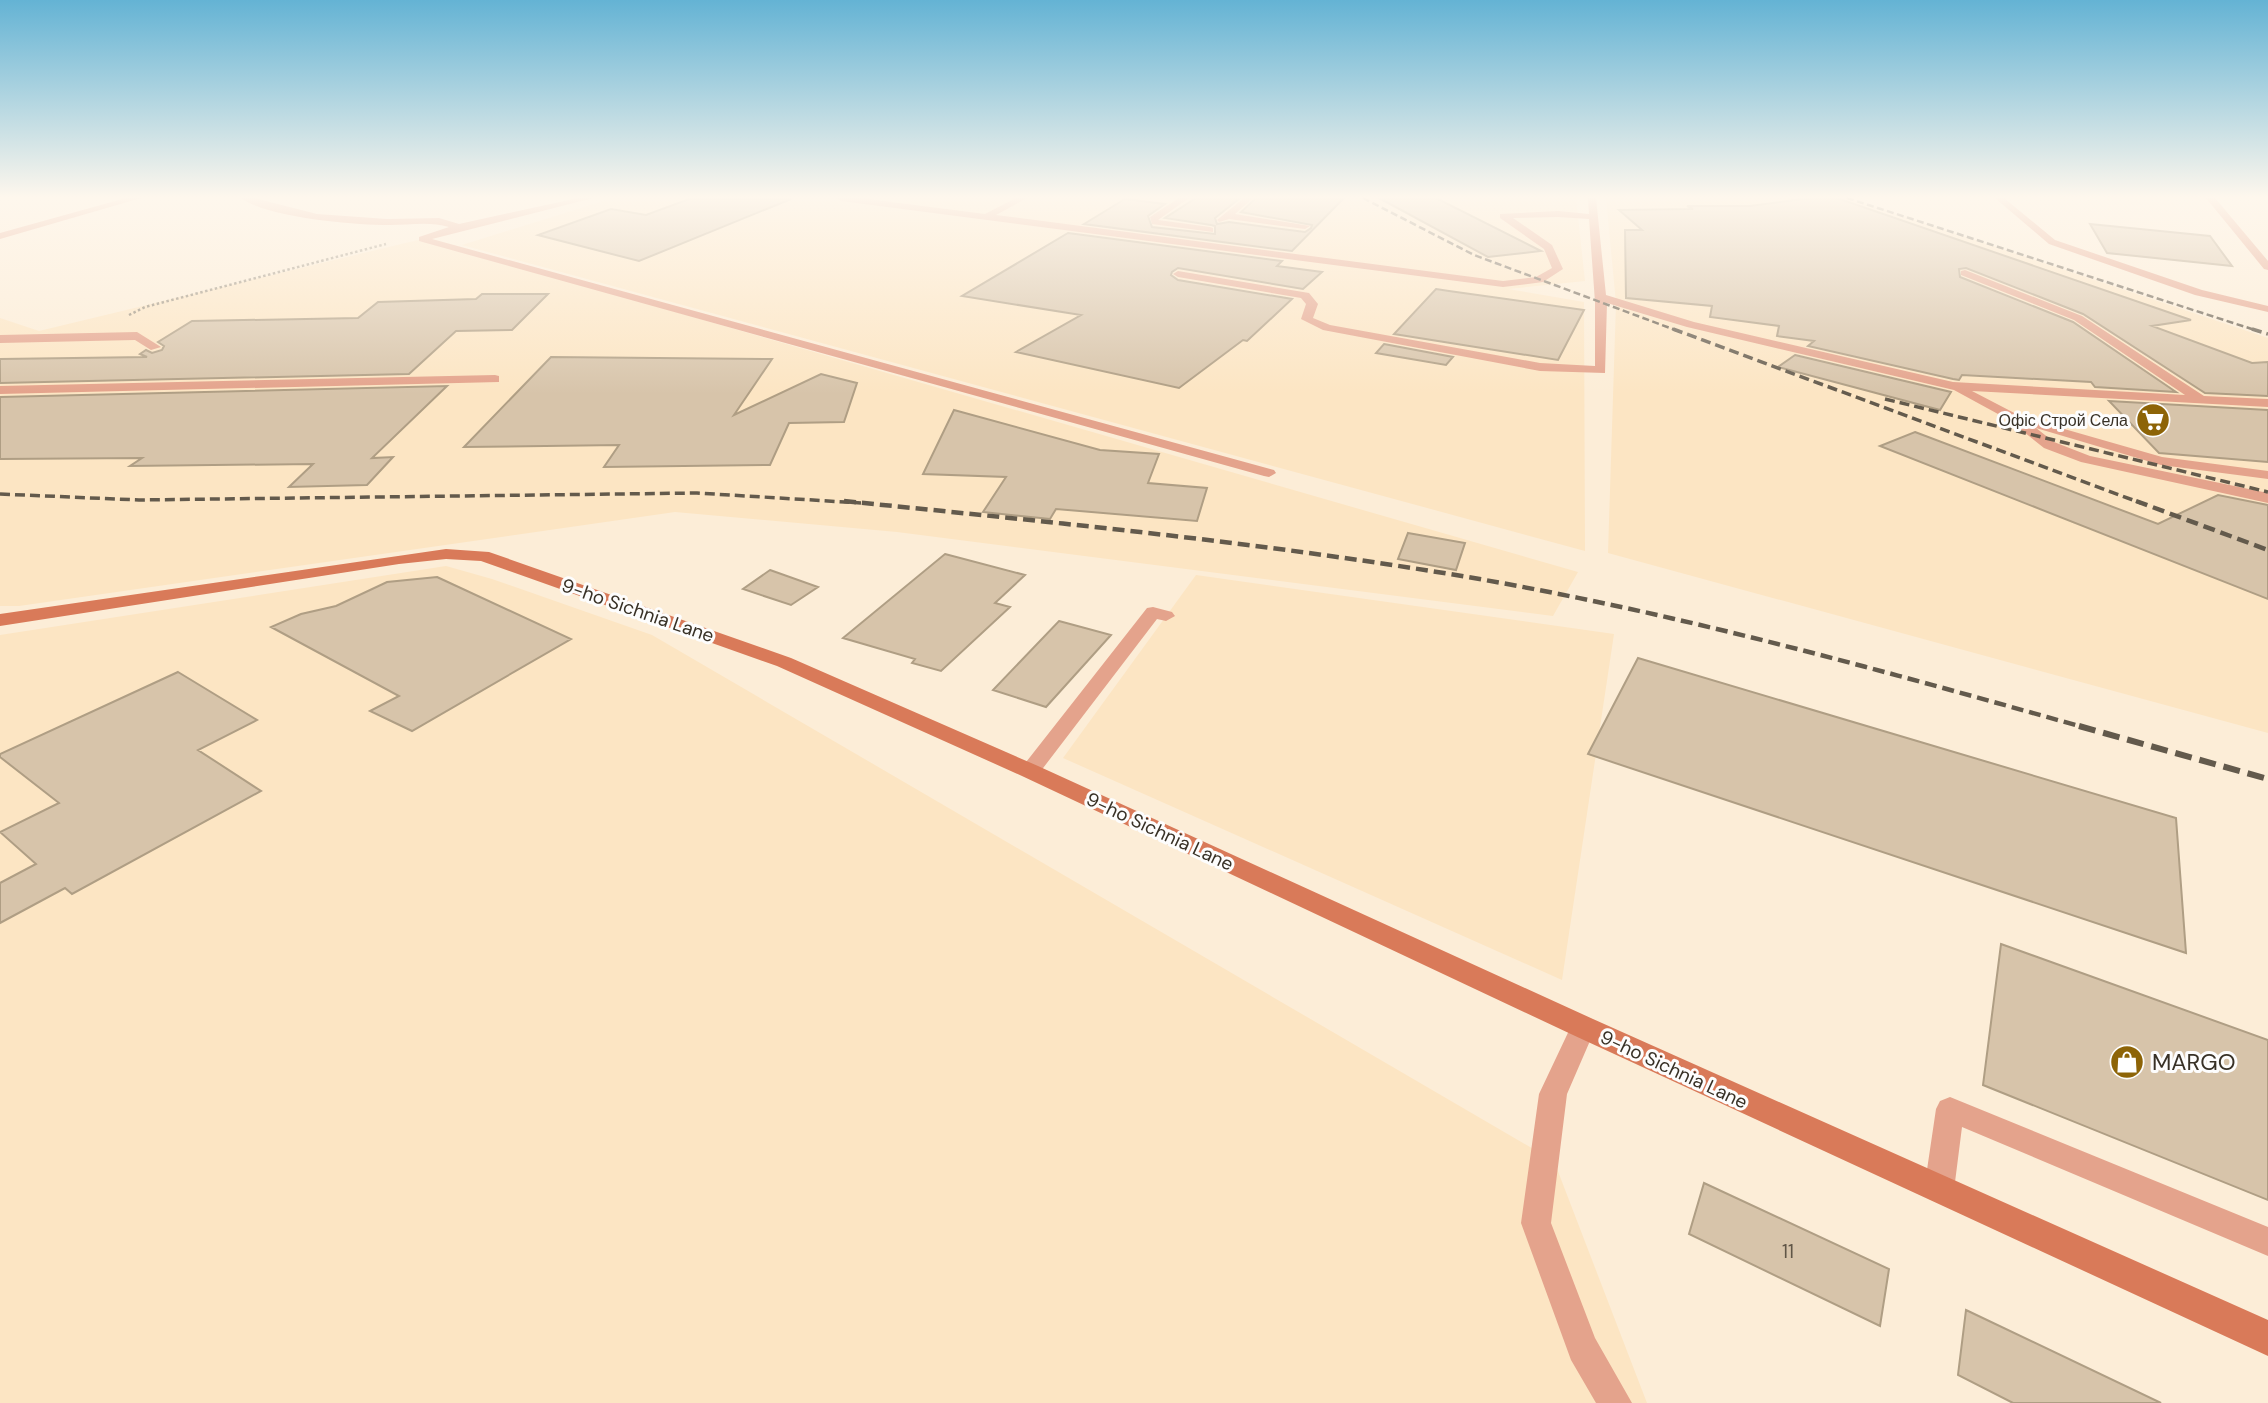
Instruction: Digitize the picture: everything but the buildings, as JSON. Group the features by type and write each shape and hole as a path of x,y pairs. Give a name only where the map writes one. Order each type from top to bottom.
{"street":[{"name":"9-ho Sichnia Lane","path":"0,620 399,559 446,554 483,556 784,662 1030,771 1583,1027 2268,1338"}],"lane":[{"path":"511,263 1269,473"},
{"path":"1343,263 1503,284 1549,277 1558,269 1555,263"},
{"path":"1178,274 1304,295 1312,303 1307,319 1328,328 1553,368 1601,370 1597,263"},
{"path":"2114,263 2199,293 2240,305 2268,309"},
{"path":"1965,273 2078,318 2201,400"},
{"path":"1600,297 1691,325 1953,386 2268,403"},
{"path":"0,339 137,336 155,347"},
{"path":"0,390 495,379"},
{"path":"1953,386 2014,417 2161,461 2268,475"},
{"path":"2014,417 2049,445 2086,459 2268,498"},
{"path":"1030,771 1153,612 1167,616"},
{"path":"1583,1027 1553,1094 1536,1223 1583,1348 1615,1403"},
{"path":"1939,1190 1951,1109 2268,1242"}],"path":[{"path":"83,337 145,306 312,263"}],"shaded area":[{"path":"320,263 507,263 1578,572 1553,616 897,532 675,512 19,606 0,606 0,318 39,331"},
{"path":"530,263 1583,263 1585,281 1508,289 1584,302 1585,551"},
{"path":"1612,263 2045,263 2268,338 2268,733 1608,553 1616,303"},
{"path":"446,566 492,579 652,635 1554,1161 1647,1403 0,1403 0,635"},
{"path":"1196,575 1614,634 1562,980 1063,758"}],"railway":[{"path":"1497,263 1678,331"},
{"path":"2049,263 2258,331"},
{"path":"1673,329 2141,503"},
{"path":"2252,329 2268,334"},
{"path":"1885,399 2268,492"},
{"path":"0,494 139,500 697,493 861,503"},
{"path":"844,501 1212,541 1358,560 1514,585 1761,640 2086,728"},
{"path":"2136,501 2268,550"},
{"path":"2079,726 2268,779"}],"place":[{"name":"Офіс Строй Села","path":"2153,420"},
{"name":"MARGO","path":"2127,1062"}]}
